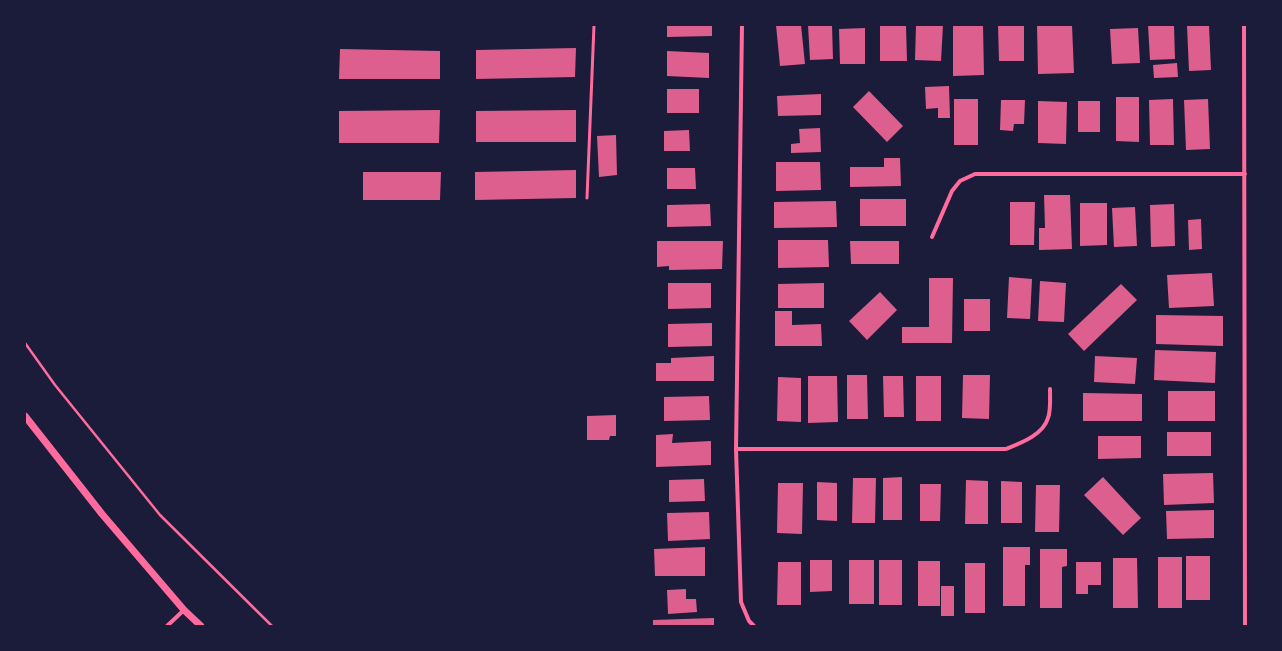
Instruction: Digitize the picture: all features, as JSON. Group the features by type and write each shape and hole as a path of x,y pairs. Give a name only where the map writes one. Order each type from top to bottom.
{"street":[{"path":"742,25 736,448 741,602 749,621 754,626"},
{"path":"1244,25 1245,626"},
{"path":"932,237 952,191 960,181 975,174 1245,174"},
{"path":"736,448 1006,449 1027,440 1039,431 1045,423 1048,418 1050,389"},
{"path":"25,416 102,514 184,610 201,626"},
{"path":"167,626 184,610"}],"lane":[{"path":"587,198 594,25"}],"path":[{"path":"25,343 55,385 160,515 272,626"}],"building":[{"path":"667,25 712,25 712,36 667,37"},
{"path":"776,25 801,25 805,64 780,66"},
{"path":"808,25 832,25 833,59 810,60"},
{"path":"880,25 906,25 907,61 880,61"},
{"path":"916,25 943,25 941,61 915,60"},
{"path":"953,25 983,25 984,75 953,76"},
{"path":"998,25 1024,25 1024,61 999,61"},
{"path":"1037,25 1072,25 1074,73 1038,74"},
{"path":"1148,25 1174,25 1175,59 1150,60"},
{"path":"1209,25 1211,70 1189,71 1187,26"},
{"path":"865,28 865,64 840,64 839,29"},
{"path":"1138,28 1140,63 1112,64 1110,29"},
{"path":"576,48 575,77 476,79 476,50"},
{"path":"340,49 440,51 440,79 339,79"},
{"path":"667,51 709,53 709,78 667,76"},
{"path":"1177,63 1178,77 1154,78 1153,65"},
{"path":"949,86 950,118 938,118 938,108 926,109 925,87"},
{"path":"667,89 699,89 699,113 667,113"},
{"path":"869,91 903,126 887,142 853,107"},
{"path":"821,94 821,115 778,116 777,96"},
{"path":"1116,97 1139,97 1139,142 1116,141"},
{"path":"954,99 978,99 978,145 954,145"},
{"path":"1173,99 1174,145 1150,145 1149,100"},
{"path":"1208,99 1210,149 1186,150 1184,100"},
{"path":"1001,100 1025,100 1024,124 1014,124 1013,131 1000,130"},
{"path":"1038,101 1067,102 1066,144 1038,143"},
{"path":"1078,101 1100,101 1100,132 1078,132"},
{"path":"440,110 439,143 339,143 339,111"},
{"path":"576,110 576,142 476,142 476,111"},
{"path":"820,128 821,152 791,153 791,144 800,143 799,129"},
{"path":"689,130 690,151 664,151 664,131"},
{"path":"616,135 617,175 599,177 597,136"},
{"path":"884,158 900,158 901,186 850,187 850,167 884,167"},
{"path":"776,162 820,162 821,190 776,191"},
{"path":"667,168 695,168 696,189 667,189"},
{"path":"576,170 576,198 475,200 475,172"},
{"path":"363,172 441,172 440,200 363,200"},
{"path":"1044,195 1070,195 1072,249 1039,250 1039,228 1045,228"},
{"path":"860,199 906,199 906,226 860,226"},
{"path":"836,201 837,227 774,228 774,202"},
{"path":"1010,202 1035,202 1034,245 1010,245"},
{"path":"1080,203 1107,203 1107,245 1080,246"},
{"path":"710,204 711,226 667,227 667,205"},
{"path":"1174,204 1175,246 1151,247 1150,205"},
{"path":"1135,207 1137,246 1114,247 1112,208"},
{"path":"1201,219 1202,249 1189,250 1188,220"},
{"path":"778,240 828,240 829,267 778,268"},
{"path":"657,241 723,241 722,269 669,270 669,266 657,267"},
{"path":"850,241 899,241 899,264 851,264"},
{"path":"1212,273 1214,306 1169,308 1167,275"},
{"path":"1009,277 1032,279 1030,319 1007,318"},
{"path":"929,278 953,278 952,343 902,343 902,327 929,327"},
{"path":"1040,281 1066,283 1064,322 1038,321"},
{"path":"668,283 711,283 711,308 668,309"},
{"path":"824,283 824,308 778,308 778,284"},
{"path":"1121,284 1137,300 1084,351 1068,334"},
{"path":"880,292 897,310 867,340 849,321"},
{"path":"964,299 990,299 990,331 964,331"},
{"path":"775,311 792,311 792,325 821,324 822,346 775,346"},
{"path":"1156,315 1223,316 1223,346 1156,344"},
{"path":"712,323 712,346 668,347 668,324"},
{"path":"1155,350 1216,352 1215,383 1154,380"},
{"path":"714,356 714,381 656,381 656,363 671,363 671,358"},
{"path":"1095,356 1137,358 1135,384 1094,382"},
{"path":"847,375 867,375 868,419 847,419"},
{"path":"963,375 990,375 989,419 962,418"},
{"path":"808,376 837,376 838,422 808,423"},
{"path":"883,376 903,376 904,417 884,417"},
{"path":"916,376 941,376 941,421 916,421"},
{"path":"778,377 801,378 801,422 777,421"},
{"path":"1168,391 1215,391 1215,421 1168,421"},
{"path":"1083,393 1142,394 1142,421 1083,421"},
{"path":"709,396 710,420 664,421 664,397"},
{"path":"616,415 616,436 610,436 609,440 587,440 587,416"},
{"path":"1167,432 1211,432 1211,456 1167,456"},
{"path":"673,434 672,443 711,441 711,465 656,467 656,435"},
{"path":"1098,436 1141,436 1141,458 1098,459"},
{"path":"1213,473 1214,503 1164,505 1163,474"},
{"path":"902,477 902,520 883,520 883,478"},
{"path":"1103,477 1141,518 1123,535 1084,495"},
{"path":"853,478 876,478 875,523 852,523"},
{"path":"704,479 705,501 669,502 669,480"},
{"path":"966,480 988,481 988,524 965,524"},
{"path":"1001,481 1022,482 1022,523 1001,523"},
{"path":"817,482 837,483 837,521 817,520"},
{"path":"778,483 803,483 802,534 777,533"},
{"path":"920,484 941,484 940,521 920,521"},
{"path":"1036,485 1060,485 1059,532 1035,532"},
{"path":"1214,510 1214,538 1167,539 1166,511"},
{"path":"709,512 710,539 668,541 667,513"},
{"path":"705,547 705,576 655,576 654,549"},
{"path":"1003,547 1030,547 1030,565 1025,565 1025,606 1003,606"},
{"path":"1040,549 1067,549 1067,566 1062,567 1062,608 1040,608"},
{"path":"1186,556 1210,556 1210,600 1186,600"},
{"path":"1158,557 1182,557 1182,608 1158,608"},
{"path":"1113,558 1137,558 1138,608 1113,608"},
{"path":"810,560 832,560 832,591 810,592"},
{"path":"849,560 874,560 874,604 849,604"},
{"path":"879,560 902,560 902,605 879,605"},
{"path":"918,561 940,561 940,606 918,606"},
{"path":"778,562 801,562 801,605 777,605"},
{"path":"1076,562 1101,562 1101,585 1088,585 1088,594 1076,594"},
{"path":"965,563 985,563 985,613 965,613"},
{"path":"941,586 954,586 954,616 941,616"},
{"path":"686,589 686,599 696,599 697,612 668,614 667,590"},
{"path":"714,618 714,626 653,626 653,620"}]}
